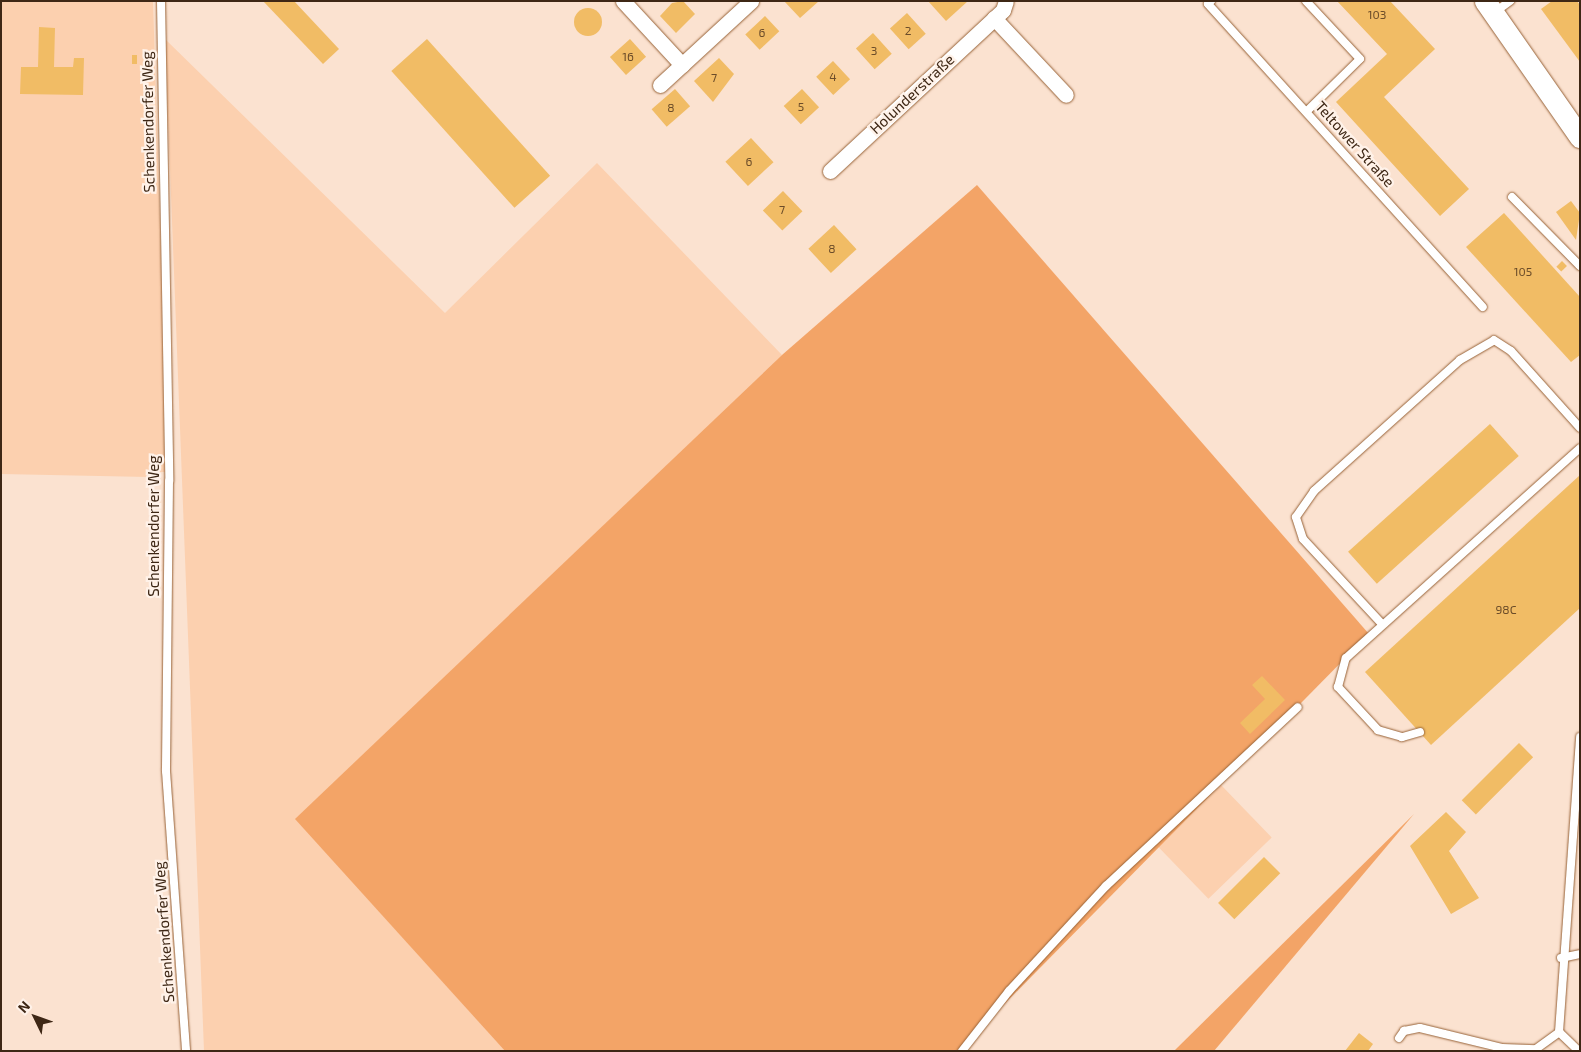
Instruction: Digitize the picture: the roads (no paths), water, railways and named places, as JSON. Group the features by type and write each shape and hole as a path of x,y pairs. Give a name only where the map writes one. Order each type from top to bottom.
{"main road":[{"path":"1496,5 1580,137"}],"street":[{"path":"623,1 682,65"},
{"path":"660,85 751,1"},
{"name":"Holunderstraße","path":"830,170 994,18 1006,1"},
{"path":"994,18 1066,95"}],"lane":[{"name":"Schenkendorfer Weg","path":"162,1 168,481 166,771 186,1051"},
{"name":"Teltower Straße","path":"1211,1 1208,4 1483,307"},
{"path":"1306,1 1360,59 1307,111"},
{"path":"1512,197 1580,266"},
{"path":"1382,624 1303,539 1296,517 1314,491 1460,360 1494,340 1511,351 1580,428"},
{"path":"1420,732 1402,738 1378,730 1338,687 1346,658 1580,448"},
{"path":"962,1051 1008,991 1106,886 1298,707"},
{"path":"1579,1051 1559,1032 1562,958 1580,737"},
{"path":"1562,958 1580,954"},
{"path":"1399,1038 1404,1031 1420,1028 1501,1049 1536,1050 1559,1032"}]}
